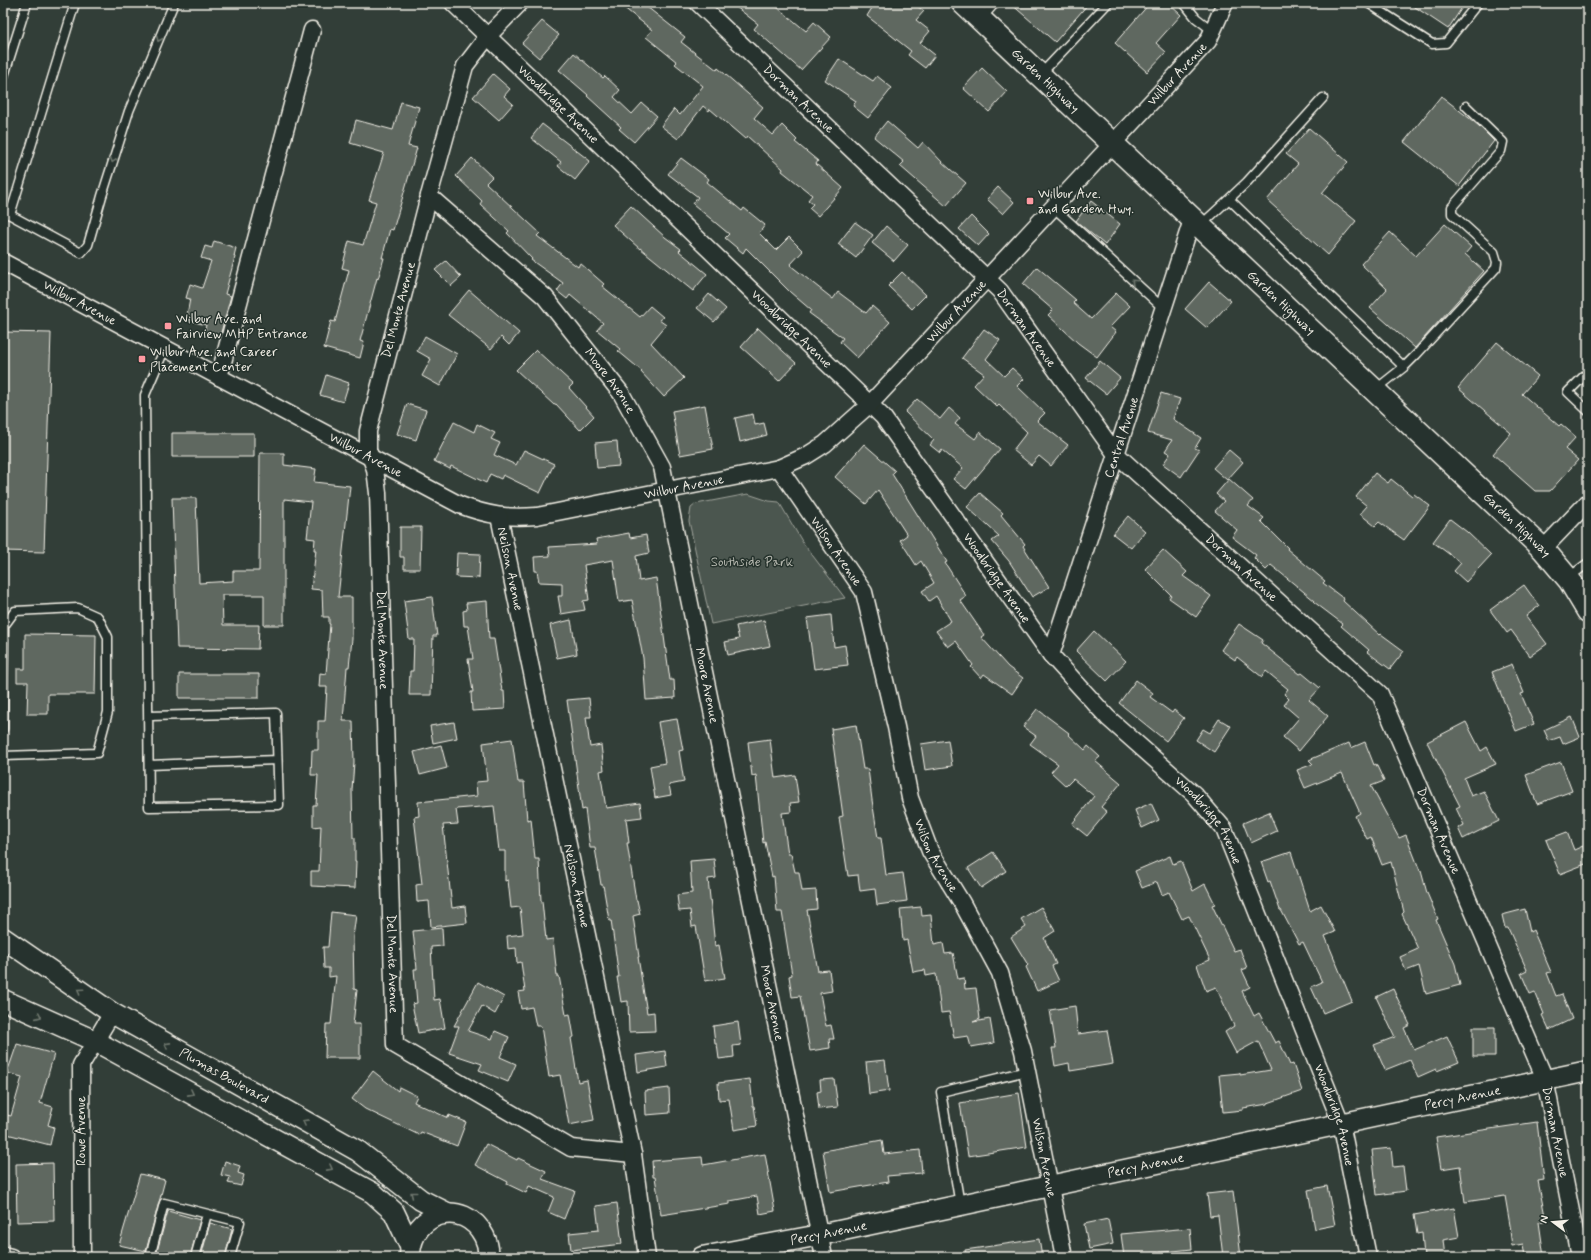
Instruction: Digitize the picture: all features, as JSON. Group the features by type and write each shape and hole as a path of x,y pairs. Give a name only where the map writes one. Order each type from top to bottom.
{"main road":[{"name":"Garden Highway","path":"963,3 1111,144 1543,549 1568,578 1588,611"}],"street":[{"name":"Woodbridge Avenue","path":"453,3 883,417 1051,655 1108,718 1194,794 1224,829 1341,1123 1368,1257"},
{"name":"Del Monte Avenue","path":"520,3 488,36 465,66 429,196 368,431 368,450 375,468 378,493 395,1045 571,1148 633,1154"},
{"name":"Dorman Avenue","path":"698,3 987,277 1000,292 1115,453 1380,694 1545,1079 1580,1257"},
{"name":"Wilbur Avenue","path":"3,262 460,505 486,514 516,517 537,516 779,468 806,456 825,444 870,404 1208,41 1225,3"},
{"path":"219,377 312,30"},
{"name":"Moore Avenue","path":"429,196 545,297 621,393 662,467 824,1257"},
{"name":"Central Avenue","path":"1051,655 1163,308 1196,223"},
{"name":"Wilson Avenue","path":"779,468 864,592 896,727 910,798 930,851 962,903 1000,973 1024,1051 1064,1257"},
{"path":"1543,549 1588,502"},
{"name":"Neilson Avenue","path":"499,516 633,1154 648,1257"},
{"name":"Plumas Boulevard","path":"3,938 112,1013 358,1151 421,1200 447,1214"},
{"path":"3,1000 95,1041 373,1192 394,1212 410,1252"},
{"name":"Rowe Avenue","path":"82,1257 81,1065 112,1013"},
{"name":"Percy Avenue","path":"702,1257 820,1235 1588,1071"},
{"path":"410,1252 414,1234 423,1223 434,1216 447,1214 460,1215 472,1220 481,1230 487,1241 491,1256"}],"lane":[{"path":"3,79 27,3"},
{"path":"75,3 6,213 81,253 88,245 129,111 174,3"},
{"path":"980,19 995,3"},
{"path":"1039,76 1108,3"},
{"path":"1184,3 1196,18 1213,31"},
{"path":"1368,3 1432,44 1446,43 1478,3"},
{"path":"1196,223 1229,199 1247,182 1323,98"},
{"path":"1374,391 1404,367 1496,268 1497,262 1494,252 1452,214 1452,207 1502,151 1503,142 1466,106"},
{"path":"1229,199 1404,367"},
{"path":"1053,207 1163,308"},
{"path":"149,716 276,713 279,804 150,807 145,395 165,348"},
{"path":"1588,372 1568,392 1588,411"},
{"path":"1568,578 1588,563"},
{"path":"3,729 4,626 15,611 78,608 98,617 108,637 108,712 98,752 3,756"},
{"path":"149,765 277,760"},
{"path":"960,1204 941,1092 1027,1071"},
{"path":"150,1257 164,1203 240,1222 230,1257"},
{"path":"194,1257 207,1214"}],"green space":[{"name":"Southside Park","path":"748,494 769,501 779,502 803,543 845,598 711,624 689,521 691,508 696,504"}],"building":[{"path":"618,3 642,3 685,37 681,42 717,70 718,68 763,107 754,118 773,135 782,125 797,140 795,142 818,161 816,164 843,188 818,216 809,208 813,204 808,200 812,195 782,171 783,169 747,136 745,139 710,109 709,111 703,106 678,139 661,126 674,109 680,115 703,86 675,64 677,62 646,37 652,30"},
{"path":"731,3 772,3 806,31 814,22 831,37 801,70 754,29 758,24"},
{"path":"875,3 913,3 924,11 916,20 930,31 920,43 935,55 925,68 908,55 911,51 867,16"},
{"path":"1010,3 1089,3 1055,42"},
{"path":"1150,3 1168,3 1181,15 1156,43 1166,52 1147,72 1115,43"},
{"path":"1409,3 1465,3 1448,29"},
{"path":"542,21 559,35 539,58 522,43"},
{"path":"574,53 603,78 605,76 620,90 614,97 632,114 642,103 657,116 634,142 619,129 621,127 587,96 588,95 559,70"},
{"path":"839,59 873,81 877,76 892,88 868,118 853,106 856,101 825,80"},
{"path":"982,68 1007,92 989,112 963,88"},
{"path":"493,74 510,89 504,96 513,104 499,120 473,97"},
{"path":"1441,96 1478,125 1494,141 1459,186 1404,142"},
{"path":"401,102 419,107 408,146 417,148 393,230 390,229 382,258 384,258 360,341 364,342 360,358 324,348 331,321 335,322 349,270 342,268 349,241 363,245 376,202 369,200 384,153 350,143 356,120 393,130"},
{"path":"887,121 918,148 923,142 942,162 966,183 946,206 900,166 904,162 874,137"},
{"path":"542,124 590,161 575,180 558,166 561,162 531,138"},
{"path":"1309,128 1348,162 1322,193 1356,221 1328,255 1267,200 1298,164 1286,154"},
{"path":"472,158 492,177 486,183 540,233 537,236 578,267 580,263 604,284 602,286 640,317 650,306 663,317 659,320 666,325 651,343 684,378 664,397 641,372 642,371 618,351 620,349 597,330 603,323 570,295 567,299 557,291 563,283 531,260 532,259 507,233 509,231 480,204 482,201 456,176"},
{"path":"681,158 709,179 707,182 742,211 744,208 765,225 759,233 776,250 789,237 803,251 790,265 833,299 838,292 866,313 872,306 890,322 857,358 840,342 843,338 809,313 811,310 790,292 746,248 743,253 725,238 729,234 693,204 698,197 668,174"},
{"path":"998,187 1014,202 1003,214 987,199"},
{"path":"1091,201 1120,224 1105,245 1076,221"},
{"path":"631,206 665,237 681,249 679,251 707,274 693,291 640,249 613,225"},
{"path":"971,216 989,234 978,246 959,229"},
{"path":"855,222 873,235 856,258 838,244"},
{"path":"1445,224 1471,247 1465,254 1484,271 1415,348 1370,308 1387,289 1361,264 1390,232 1416,256"},
{"path":"886,226 908,245 894,261 872,243"},
{"path":"214,241 236,248 225,294 231,296 220,336 204,333 206,325 186,320 190,299 186,298 190,284 202,288 211,261 201,258 205,246 212,248"},
{"path":"446,261 461,277 451,286 435,270"},
{"path":"1037,267 1076,300 1073,303 1091,319 1116,293 1130,306 1110,327 1116,332 1097,357 1078,343 1048,315 1053,310 1023,284"},
{"path":"902,272 926,295 912,309 888,286"},
{"path":"1209,282 1231,301 1207,328 1185,309"},
{"path":"469,290 519,333 509,345 501,337 491,349 448,315"},
{"path":"709,294 726,309 714,322 697,308"},
{"path":"758,328 796,363 779,381 741,347"},
{"path":"984,329 1000,340 986,359 1004,376 1012,368 1024,379 1017,386 1045,413 1037,421 1068,445 1051,466 1039,456 1031,465 1013,450 1027,432 999,405 997,407 974,385 984,374 962,358"},
{"path":"3,332 51,333 44,552 3,551"},
{"path":"425,336 457,354 440,386 422,376 431,359 417,351"},
{"path":"1497,342 1538,376 1522,394 1559,426 1561,424 1576,437 1565,449 1578,460 1550,491 1535,491 1493,454 1511,433 1458,388"},
{"path":"536,350 573,384 569,388 594,416 580,430 556,404 554,405 516,370"},
{"path":"1100,361 1120,378 1106,394 1086,378"},
{"path":"326,375 349,383 343,402 320,395"},
{"path":"1161,393 1180,399 1173,419 1201,438 1195,448 1199,450 1181,477 1163,464 1170,454 1165,451 1172,440 1148,433"},
{"path":"917,399 940,419 949,408 960,418 955,424 975,439 980,432 1000,449 966,489 953,479 963,468 942,450 940,453 930,445 934,440 905,412"},
{"path":"407,404 426,410 416,440 397,434"},
{"path":"705,405 713,449 680,455 672,411"},
{"path":"753,414 755,425 764,423 767,435 740,442 735,418"},
{"path":"454,422 474,432 477,424 495,433 491,439 500,443 494,455 516,465 524,450 554,464 540,493 503,475 501,479 490,474 486,483 451,466 450,469 434,461"},
{"path":"172,433 254,433 254,457 172,457"},
{"path":"617,441 619,466 597,468 595,443"},
{"path":"864,444 895,471 892,474 947,562 945,563 966,596 960,600 984,635 981,637 1008,667 1023,678 1012,694 984,674 981,678 971,667 973,665 956,641 948,647 936,631 951,621 936,596 929,601 922,591 934,583 921,561 916,565 900,540 907,535 878,490 866,504 835,477"},
{"path":"1229,450 1243,462 1227,480 1213,468"},
{"path":"260,453 284,453 284,465 316,469 314,482 350,486 338,597 352,597 352,639 349,667 347,667 343,721 353,721 354,762 352,790 353,838 355,838 356,861 355,888 311,886 311,871 319,871 321,826 313,827 313,805 316,805 318,775 311,775 312,750 318,750 318,721 325,721 327,687 319,687 320,673 326,674 330,624 329,617 323,617 322,590 311,589 316,550 314,550 315,539 307,538 311,502 284,499 284,625 264,625 264,595 222,595 223,625 259,625 258,649 177,648 172,498 196,498 199,583 233,581 233,571 259,571"},
{"path":"1375,473 1388,483 1391,479 1412,496 1414,494 1430,506 1404,540 1379,522 1375,526 1360,514 1367,506 1356,497"},
{"path":"1229,479 1253,500 1248,506 1264,518 1261,521 1288,548 1287,549 1325,581 1323,583 1344,599 1343,601 1380,635 1381,634 1404,651 1390,669 1367,652 1369,650 1341,626 1343,624 1314,602 1315,601 1271,565 1266,570 1254,558 1256,555 1232,537 1237,530 1215,511 1224,501 1216,494"},
{"path":"980,493 1003,513 1001,515 1025,544 1023,546 1049,587 1032,597 1009,561 992,541 999,536 967,507"},
{"path":"1128,516 1145,531 1131,548 1113,534"},
{"path":"1450,519 1467,532 1491,555 1466,582 1454,571 1461,563 1433,542"},
{"path":"400,527 421,527 420,569 404,569 404,557 400,557"},
{"path":"629,533 630,538 646,535 649,553 636,556 639,581 656,578 670,680 674,680 675,698 646,700 643,658 632,600 619,602 613,560 584,565 589,600 583,601 585,610 561,614 558,596 562,596 562,583 539,582 537,571 535,571 534,557 550,556 549,547 597,544 596,539"},
{"path":"1163,550 1187,572 1183,576 1211,596 1196,617 1169,598 1171,595 1145,569"},
{"path":"457,553 480,554 479,578 456,577"},
{"path":"1524,585 1539,606 1526,616 1547,644 1530,656 1511,630 1507,633 1490,610"},
{"path":"432,597 437,636 433,636 431,695 409,695 410,671 413,671 414,639 409,639 404,601"},
{"path":"487,601 489,639 494,639 502,691 504,691 505,709 472,711 471,692 473,692 468,659 473,659 468,626 464,626 463,611 467,610 466,603"},
{"path":"831,615 834,647 845,645 848,665 814,669 807,618"},
{"path":"571,620 577,654 557,658 550,625"},
{"path":"764,620 770,646 728,655 725,642 739,639 736,626"},
{"path":"1239,624 1263,640 1261,643 1320,688 1309,700 1328,716 1299,751 1283,737 1299,718 1284,705 1289,699 1284,694 1288,689 1266,671 1262,677 1237,657 1235,660 1221,650"},
{"path":"1094,631 1126,661 1107,681 1076,651"},
{"path":"25,634 96,635 95,694 48,694 48,714 27,714 28,682 17,682 17,669 25,669"},
{"path":"1512,664 1524,693 1521,694 1534,724 1516,731 1492,672"},
{"path":"179,674 259,674 259,698 179,698"},
{"path":"1136,680 1153,693 1150,697 1172,713 1174,710 1184,718 1166,741 1119,703"},
{"path":"589,698 591,717 586,717 590,747 601,745 604,770 600,771 606,808 640,803 642,817 626,819 629,843 627,843 636,900 640,914 633,916 638,957 647,1013 654,1012 655,1031 629,1032 628,1001 621,1002 611,920 609,920 603,885 601,885 595,848 590,848 585,809 582,810 567,700"},
{"path":"1037,709 1069,733 1068,734 1085,750 1088,746 1100,757 1095,761 1121,783 1101,807 1107,812 1087,836 1072,824 1094,796 1073,779 1066,786 1051,772 1058,764 1030,744 1036,736 1023,727"},
{"path":"1572,717 1580,737 1563,744 1560,737 1549,741 1544,730"},
{"path":"677,719 683,750 679,751 684,782 669,785 671,795 655,798 650,766 665,763 658,722"},
{"path":"1219,719 1231,726 1214,752 1196,740 1203,729 1210,733"},
{"path":"454,722 457,738 433,743 430,726"},
{"path":"1466,722 1481,751 1487,747 1496,764 1464,778 1471,796 1484,791 1499,821 1463,839 1458,828 1464,825 1456,808 1460,806 1427,742"},
{"path":"856,725 863,769 868,769 878,838 881,838 886,875 903,873 907,901 877,905 875,889 860,891 858,875 848,876 839,817 843,816 831,729"},
{"path":"512,739 518,782 524,782 527,820 531,819 535,859 539,859 541,901 546,940 553,939 557,976 559,976 566,1015 570,1014 574,1037 571,1038 578,1082 587,1080 594,1120 569,1125 560,1075 549,1077 541,1026 536,1026 532,1007 521,1009 518,992 525,991 521,962 517,963 516,948 508,949 507,936 523,934 520,907 511,908 508,880 505,881 505,851 499,851 494,806 456,809 458,824 443,825 452,908 465,906 467,923 431,927 429,901 417,902 416,885 422,884 414,817 419,816 418,802 477,796 476,782 487,781 483,743"},
{"path":"770,739 775,778 795,775 799,802 790,803 791,812 782,813 788,854 791,854 795,872 799,872 802,891 816,890 817,909 807,910 818,971 829,970 832,991 820,993 826,1026 831,1025 834,1039 829,1039 830,1048 810,1051 800,996 792,997 789,976 792,975 782,912 777,912 774,876 772,877 765,842 763,843 756,775 752,776 748,742"},
{"path":"948,740 952,766 925,770 921,744"},
{"path":"1365,742 1374,765 1376,764 1384,781 1371,786 1399,838 1406,835 1421,871 1427,893 1438,919 1436,920 1455,964 1460,985 1426,994 1419,966 1406,971 1400,957 1418,949 1402,914 1404,912 1391,862 1382,865 1371,837 1367,839 1355,816 1360,813 1342,773 1305,788 1297,770 1313,764 1309,760 1349,743 1351,748"},
{"path":"441,745 447,768 420,775 414,752"},
{"path":"1561,762 1572,791 1537,804 1526,775"},
{"path":"1151,803 1159,820 1142,828 1135,810"},
{"path":"1269,812 1277,831 1251,843 1243,823"},
{"path":"1567,832 1574,850 1583,846 1588,858 1588,863 1560,874 1546,840"},
{"path":"993,852 1006,871 981,888 968,868"},
{"path":"1291,852 1310,911 1321,905 1335,932 1325,936 1352,1001 1323,1013 1311,987 1322,982 1303,942 1299,944 1280,910 1270,881 1268,882 1261,862"},
{"path":"1170,856 1173,864 1181,861 1193,891 1205,884 1215,904 1212,905 1234,951 1240,949 1247,968 1242,970 1250,987 1242,991 1254,1016 1259,1013 1275,1043 1279,1041 1290,1065 1293,1064 1302,1091 1268,1104 1243,1108 1243,1110 1223,1112 1219,1075 1240,1073 1240,1075 1271,1070 1258,1041 1236,1053 1225,1032 1234,1026 1216,987 1206,991 1197,965 1210,960 1189,916 1182,919 1169,892 1162,895 1157,882 1142,888 1135,871"},
{"path":"714,859 716,878 708,879 715,946 719,945 725,978 705,981 696,926 692,927 690,910 679,911 677,895 692,893 690,861"},
{"path":"921,907 922,916 931,915 934,945 943,943 945,954 953,953 958,979 964,978 965,989 976,988 980,1019 973,1022 990,1019 994,1043 971,1047 968,1036 954,1038 949,1012 941,1013 936,974 926,976 925,970 913,972 907,940 903,941 900,909"},
{"path":"1041,907 1055,931 1044,938 1056,964 1052,966 1059,981 1037,991 1026,967 1028,965 1011,937 1026,927 1021,919"},
{"path":"1525,909 1530,932 1533,930 1551,972 1547,973 1556,996 1562,994 1572,1019 1549,1030 1542,1015 1544,1014 1535,992 1530,994 1521,973 1527,970 1508,928 1505,928 1502,915"},
{"path":"331,912 356,915 353,937 354,989 357,990 353,1024 360,1024 360,1058 325,1058 326,1024 331,1024 336,976 329,977 329,968 324,968 323,947 328,947"},
{"path":"442,928 443,946 431,947 434,1000 440,999 445,1028 418,1033 412,1004 417,1003 414,969 417,969 413,931"},
{"path":"478,982 504,997 495,1014 482,1006 468,1031 492,1039 495,1031 509,1037 500,1057 516,1064 508,1082 479,1070 482,1064 449,1053 459,1026 454,1026"},
{"path":"1393,989 1410,1025 1404,1028 1414,1050 1447,1036 1459,1062 1437,1071 1436,1069 1418,1077 1410,1060 1385,1070 1374,1045 1395,1037 1376,997"},
{"path":"1075,1006 1078,1034 1107,1030 1113,1064 1070,1071 1069,1063 1055,1066 1052,1048 1056,1048 1050,1010"},
{"path":"738,1022 741,1045 733,1046 734,1057 719,1059 717,1044 715,1044 713,1026"},
{"path":"1473,1027 1495,1027 1495,1056 1473,1056"},
{"path":"17,1044 54,1054 40,1103 53,1107 48,1125 54,1127 50,1145 3,1133 3,1114 11,1116 22,1077 7,1073"},
{"path":"665,1051 667,1067 638,1072 636,1055"},
{"path":"885,1060 889,1091 869,1094 866,1062"},
{"path":"373,1071 398,1091 399,1087 417,1096 414,1102 448,1118 449,1115 466,1122 457,1146 421,1132 419,1135 365,1109 352,1099"},
{"path":"750,1079 757,1126 734,1130 729,1099 719,1100 718,1083"},
{"path":"834,1079 838,1107 819,1109 817,1092 821,1091 820,1080"},
{"path":"669,1088 670,1113 646,1115 645,1091"},
{"path":"1019,1093 1027,1147 968,1156 960,1103"},
{"path":"1537,1122 1544,1180 1538,1181 1546,1221 1539,1222 1544,1257 1525,1257 1523,1244 1512,1246 1505,1196 1465,1202 1460,1166 1441,1169 1436,1137"},
{"path":"882,1140 884,1154 920,1150 922,1173 887,1176 888,1182 830,1192 823,1151"},
{"path":"486,1144 517,1160 518,1158 546,1171 542,1179 575,1191 564,1219 548,1212 554,1197 529,1186 526,1193 507,1184 508,1182 475,1165"},
{"path":"1391,1148 1393,1167 1403,1166 1406,1191 1377,1195 1372,1150"},
{"path":"765,1154 775,1211 760,1214 757,1196 730,1201 730,1204 661,1215 655,1177 653,1177 652,1161 702,1157 703,1165"},
{"path":"225,1161 240,1166 238,1173 244,1175 241,1186 228,1183 230,1177 221,1175"},
{"path":"53,1163 54,1221 17,1222 16,1164"},
{"path":"140,1174 165,1180 146,1251 119,1245"},
{"path":"1327,1186 1335,1225 1315,1229 1308,1190"},
{"path":"1233,1191 1241,1257 1223,1257 1218,1215 1210,1216 1207,1194"},
{"path":"617,1203 622,1244 571,1250 569,1233 599,1230 596,1206"},
{"path":"1454,1208 1459,1237 1443,1240 1445,1257 1424,1257 1422,1233 1417,1234 1414,1215"},
{"path":"168,1211 200,1220 190,1257 164,1257 156,1255"},
{"path":"1108,1219 1113,1244 1089,1249 1084,1224"},
{"path":"210,1223 232,1229 225,1257 201,1257"},
{"path":"1190,1228 1192,1249 1145,1254 1145,1257 1124,1257 1121,1234"},
{"path":"1039,1239 1042,1257 966,1257 965,1250"}],"place":[{"name":"Wilbur Ave. and Garden Hwy.","path":"1030,201"},
{"name":"Wilbur Ave. and Fairview MHP Entrance","path":"168,326"},
{"name":"Wilbur Ave. and Career Placement Center","path":"142,359"}]}
